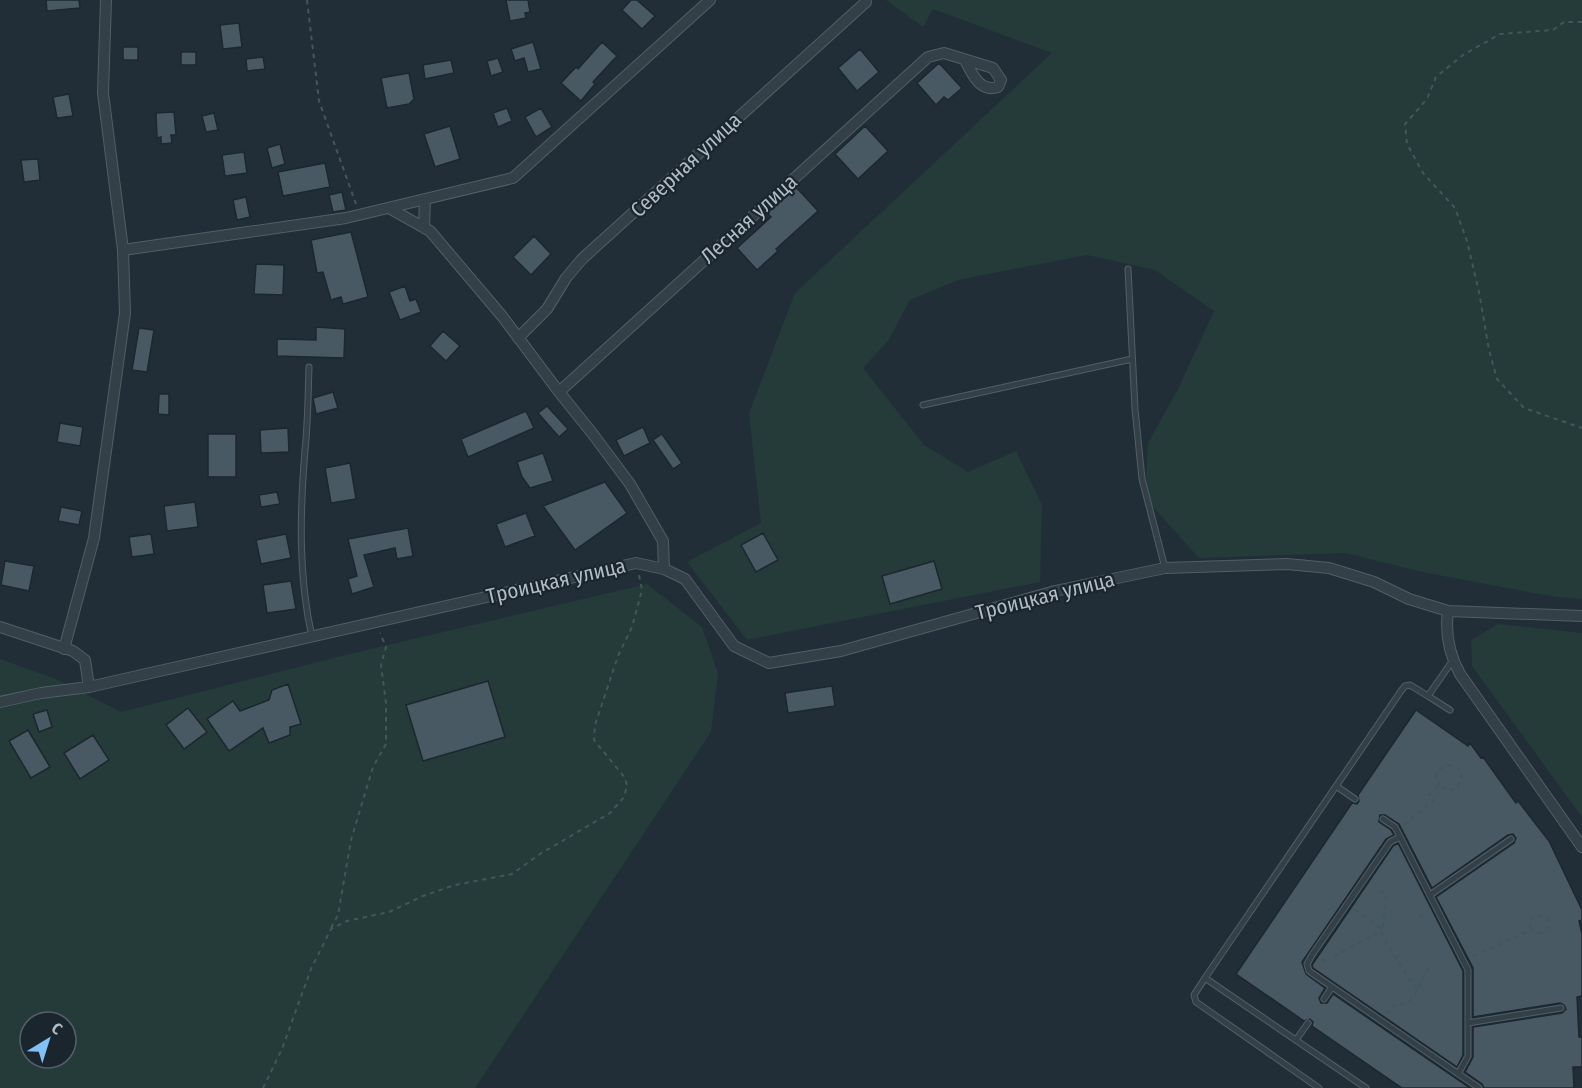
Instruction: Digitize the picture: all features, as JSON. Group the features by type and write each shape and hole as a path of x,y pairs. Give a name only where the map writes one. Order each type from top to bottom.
{"street":[{"path":"64,649 94,538 125,313 123,250 103,93 106,0"},
{"path":"123,250 360,215 513,178 710,0"},
{"name":"Северная улица","path":"519,338 547,309 566,278 582,259 866,2"},
{"name":"Лесная улица","path":"559,392 928,57 944,53 965,60"},
{"path":"424,228 425,199"},
{"path":"389,208 430,231 519,338 630,484 663,541 664,569"},
{"name":"Троицкая улица","path":"0,702 41,693 89,687 636,563 664,569 685,579 734,646 769,663 842,651 1054,591 1165,568 1287,564 1329,568 1374,582 1409,599 1448,611 1582,616"},
{"path":"1448,611 1447,637 1453,660 1476,699 1582,847"},
{"path":"0,627 73,651 85,660 89,687"}],"lane":[{"path":"1128,269 1132,359 1142,479 1165,568"},
{"path":"923,405 1132,359"},
{"path":"309,367 306,449 300,513 305,609 312,637"},
{"path":"1428,696 1453,660"},
{"path":"1319,1088 1196,1002 1194,995 1405,686 1410,685 1450,710"},
{"path":"1336,786 1355,800"},
{"path":"1383,819 1395,827 1468,970 1468,1056 1458,1074"},
{"path":"1400,837 1390,842 1308,964 1309,971 1479,1088"},
{"path":"1430,895 1511,839"},
{"path":"1205,978 1366,1088"},
{"path":"1324,999 1332,987"},
{"path":"1468,1023 1561,1008"},
{"path":"1296,1040 1308,1023"}],"path":[{"path":"308,0 319,101 360,215"},
{"path":"1582,22 1564,22 1553,30 1500,34 1463,56 1436,77 1427,99 1405,124 1407,144 1423,173 1455,208 1467,241 1497,379 1524,408 1582,428"},
{"path":"331,929 348,921 389,912 423,896 455,885 512,874 540,854 610,813 624,797 627,786 625,778 594,741 596,725 618,656 632,627 642,590 636,563"},
{"path":"263,1088 282,1048 311,969 338,915 351,840 373,767 386,744 386,703 381,665 386,647 378,622"},
{"path":"1450,765 1459,770 1462,779 1457,788 1448,791 1439,786 1436,776 1441,768 1450,765"},
{"path":"1402,827 1434,800 1429,795 1439,786"},
{"path":"1380,890 1386,894 1382,935 1410,982 1418,989"},
{"path":"1352,908 1382,930"},
{"path":"1419,917 1431,911"},
{"path":"1539,915 1547,918 1549,926 1543,933 1535,933 1532,930 1530,922 1532,918 1539,915"},
{"path":"1334,956 1382,930"},
{"path":"1470,958 1532,930"},
{"path":"1320,958 1330,963"},
{"path":"1381,1021 1392,1006 1411,1001 1428,967"}],"green space":[{"path":"886,0 1582,0 1582,599 1555,597 1422,572 1345,553 1199,558 1145,498 1148,443 1178,389 1214,311 1155,270 1087,255 958,280 910,300 888,341 863,368 924,445 968,472 1016,451 1042,505 1040,582 747,640 687,562 761,523 749,413 795,293 1052,53 933,9 923,27"},
{"path":"647,584 702,627 718,673 711,732 475,1088 0,1088 0,659 56,679 121,712 337,657"},
{"path":"1498,624 1582,633 1582,817 1472,666 1471,640"}],"building":[{"path":"46,0 79,0 80,8 47,11"},
{"path":"506,0 528,0 530,12 525,13 526,18 510,21"},
{"path":"631,0 637,0 655,16 642,29 622,10"},
{"path":"239,23 242,47 223,49 220,25"},
{"path":"533,42 541,69 528,72 524,58 515,61 511,49"},
{"path":"602,42 617,56 593,82 595,84 581,101 561,83 576,67 578,69"},
{"path":"123,47 138,47 138,60 123,60"},
{"path":"860,49 879,72 857,91 838,68"},
{"path":"181,52 196,52 196,65 181,65"},
{"path":"263,57 265,69 247,71 246,59"},
{"path":"498,58 503,72 491,76 487,61"},
{"path":"451,60 454,73 425,79 423,65"},
{"path":"939,63 962,88 948,100 944,97 936,105 917,83"},
{"path":"409,73 414,99 409,104 387,108 381,78"},
{"path":"69,94 73,116 57,118 53,97"},
{"path":"507,108 512,121 498,127 493,113"},
{"path":"541,108 552,127 536,137 525,117"},
{"path":"174,112 176,135 171,135 172,143 161,144 161,137 157,138 156,113"},
{"path":"214,113 218,130 206,132 202,116"},
{"path":"450,126 460,159 435,167 424,134"},
{"path":"865,126 888,151 858,179 835,154"},
{"path":"280,144 285,164 272,168 267,148"},
{"path":"244,152 247,173 225,176 222,155"},
{"path":"38,159 40,180 24,182 21,160"},
{"path":"325,163 330,187 283,196 278,172"},
{"path":"796,187 818,211 776,249 778,251 757,270 737,248 771,217 767,213"},
{"path":"342,192 346,210 333,212 329,195"},
{"path":"246,197 250,217 237,220 233,200"},
{"path":"351,232 368,297 343,304 341,297 331,300 323,272 317,273 311,240"},
{"path":"534,236 551,254 531,275 513,257"},
{"path":"256,264 284,265 283,295 254,294"},
{"path":"405,286 410,301 416,299 421,312 400,320 389,292"},
{"path":"316,327 345,329 344,358 277,356 277,339 316,340"},
{"path":"139,328 154,330 147,372 132,370"},
{"path":"443,331 460,346 446,361 430,346"},
{"path":"333,392 338,408 316,414 313,398"},
{"path":"159,394 169,394 169,415 158,414"},
{"path":"547,406 568,429 559,437 538,413"},
{"path":"526,411 534,428 468,457 461,439"},
{"path":"60,423 83,427 80,446 57,442"},
{"path":"643,427 650,443 624,456 616,440"},
{"path":"288,428 289,452 261,453 260,430"},
{"path":"208,434 236,434 236,477 208,477"},
{"path":"662,434 682,463 673,469 653,440"},
{"path":"543,453 553,481 530,488 522,477 517,462"},
{"path":"350,463 356,499 331,503 325,468"},
{"path":"605,482 627,513 575,550 543,506"},
{"path":"277,492 280,504 261,507 259,495"},
{"path":"195,502 198,527 167,531 164,506"},
{"path":"61,507 82,511 79,525 58,521"},
{"path":"526,513 535,536 505,547 496,524"},
{"path":"408,528 413,556 397,559 395,548 364,555 374,587 352,594 348,579 357,576 348,539"},
{"path":"763,533 778,560 756,572 741,545"},
{"path":"151,534 154,554 132,557 129,537"},
{"path":"286,534 291,558 261,564 256,540"},
{"path":"5,561 34,566 29,591 1,585"},
{"path":"934,561 942,589 890,604 882,576"},
{"path":"291,581 296,609 267,613 263,585"},
{"path":"488,681 505,737 423,761 406,705"},
{"path":"288,684 301,724 290,727 290,735 269,743 263,728 229,751 207,719 233,701 240,711 269,700 272,690"},
{"path":"832,686 835,706 788,713 785,693"},
{"path":"188,708 207,732 184,749 166,725"},
{"path":"47,710 52,727 39,732 33,714"},
{"path":"1416,710 1468,746 1470,743 1481,758 1483,757 1516,803 1518,801 1549,841 1582,910 1582,920 1579,921 1582,934 1582,996 1577,997 1579,1037 1582,1037 1582,1067 1573,1067 1574,1088 1484,1088 1465,1072 1473,1057 1473,1027 1562,1013 1566,1009 1560,1003 1473,1017 1473,968 1436,897 1514,843 1516,838 1513,834 1508,835 1432,888 1399,824 1385,815 1380,815 1379,822 1391,830 1394,835 1386,839 1302,962 1306,974 1325,988 1319,998 1321,1003 1327,1003 1333,994 1470,1088 1402,1088 1312,1026 1313,1022 1310,1019 1304,1021 1236,974 1352,803 1357,804 1358,795"},
{"path":"28,730 50,767 31,778 9,741"},
{"path":"93,735 109,760 80,779 64,753"},
{"path":"1398,843 1463,971 1463,1055 1457,1067 1313,968 1312,965 1393,846"}]}
